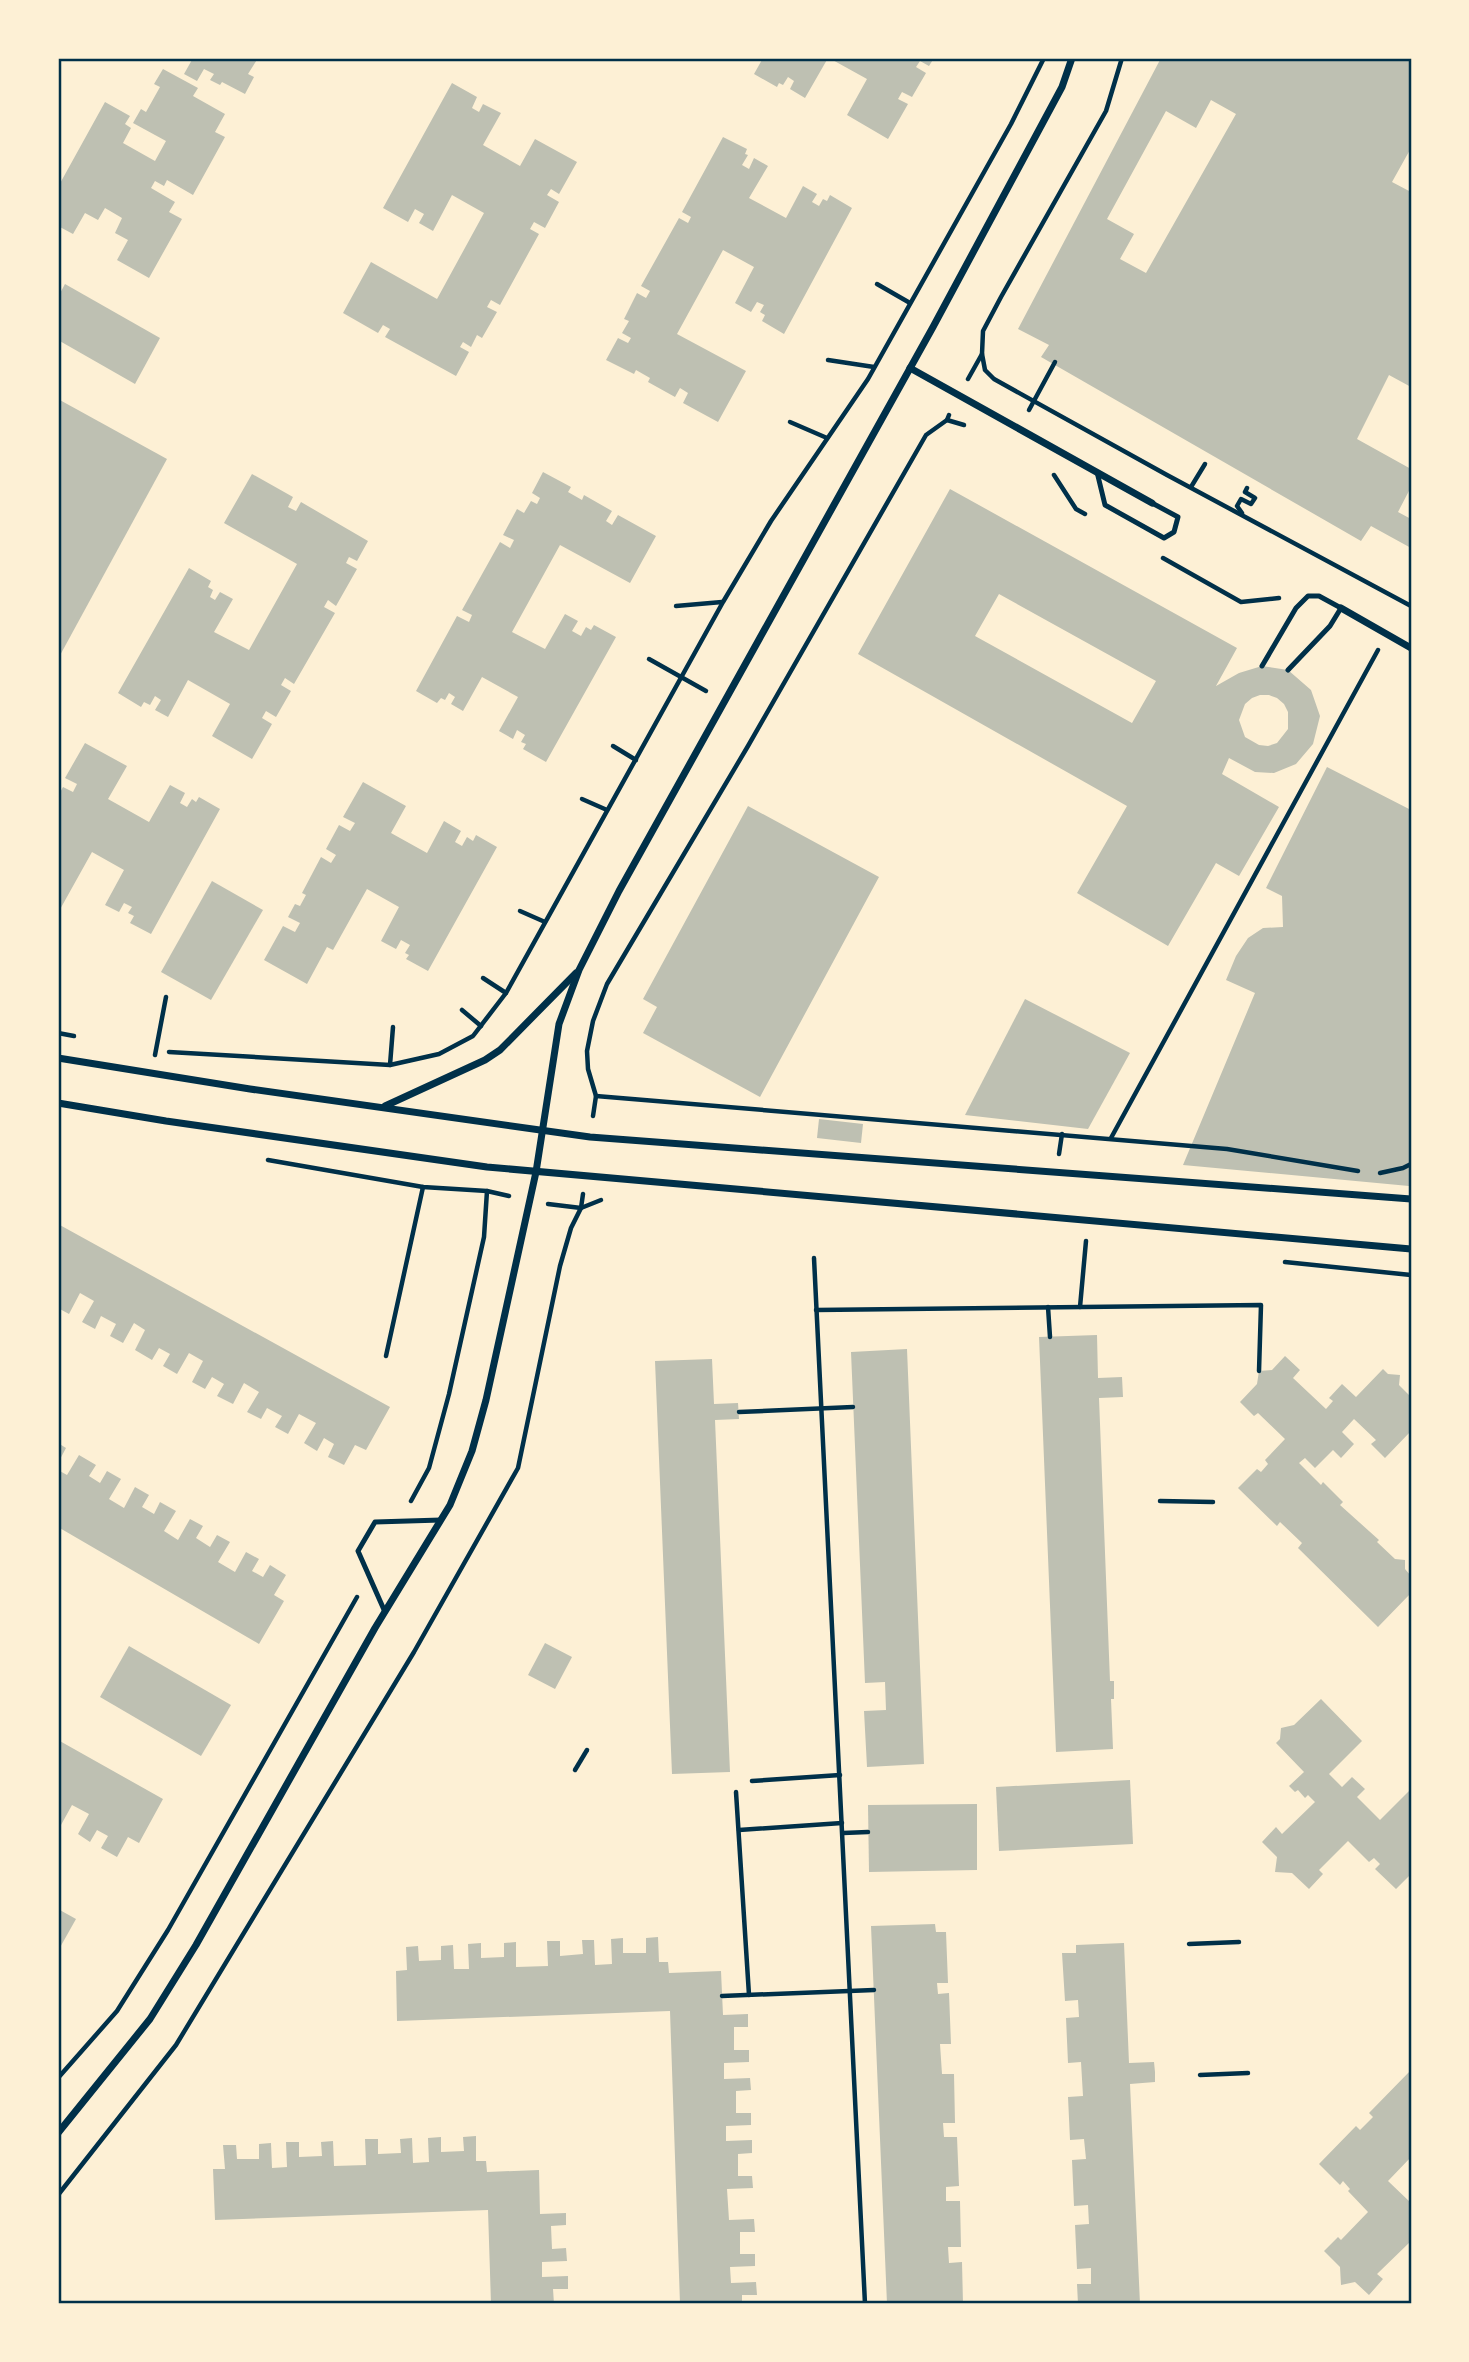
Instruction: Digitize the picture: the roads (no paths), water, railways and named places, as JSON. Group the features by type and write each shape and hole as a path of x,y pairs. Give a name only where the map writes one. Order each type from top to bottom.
{"street":[{"path":"58,2133 150,2018 203,1933 385,1612 450,1505 471,1451 486,1400 537,1172 559,1024 579,970 619,891 910,368 1062,88 1072,58"},
{"path":"910,368 1152,503"},
{"path":"1341,608 1411,648"},
{"path":"384,1107 485,1060 500,1050 579,970"},
{"path":"58,1058 250,1089 590,1137 1411,1199"},
{"path":"58,1103 487,1167 1411,1249"}],"lane":[{"path":"1097,472 1105,505 1164,538 1174,532 1178,517 1152,503"},
{"path":"1262,666 1296,608 1308,596 1319,596 1341,608 1330,626 1288,670"},
{"path":"385,1612 358,1551 375,1522 441,1520"}]}
